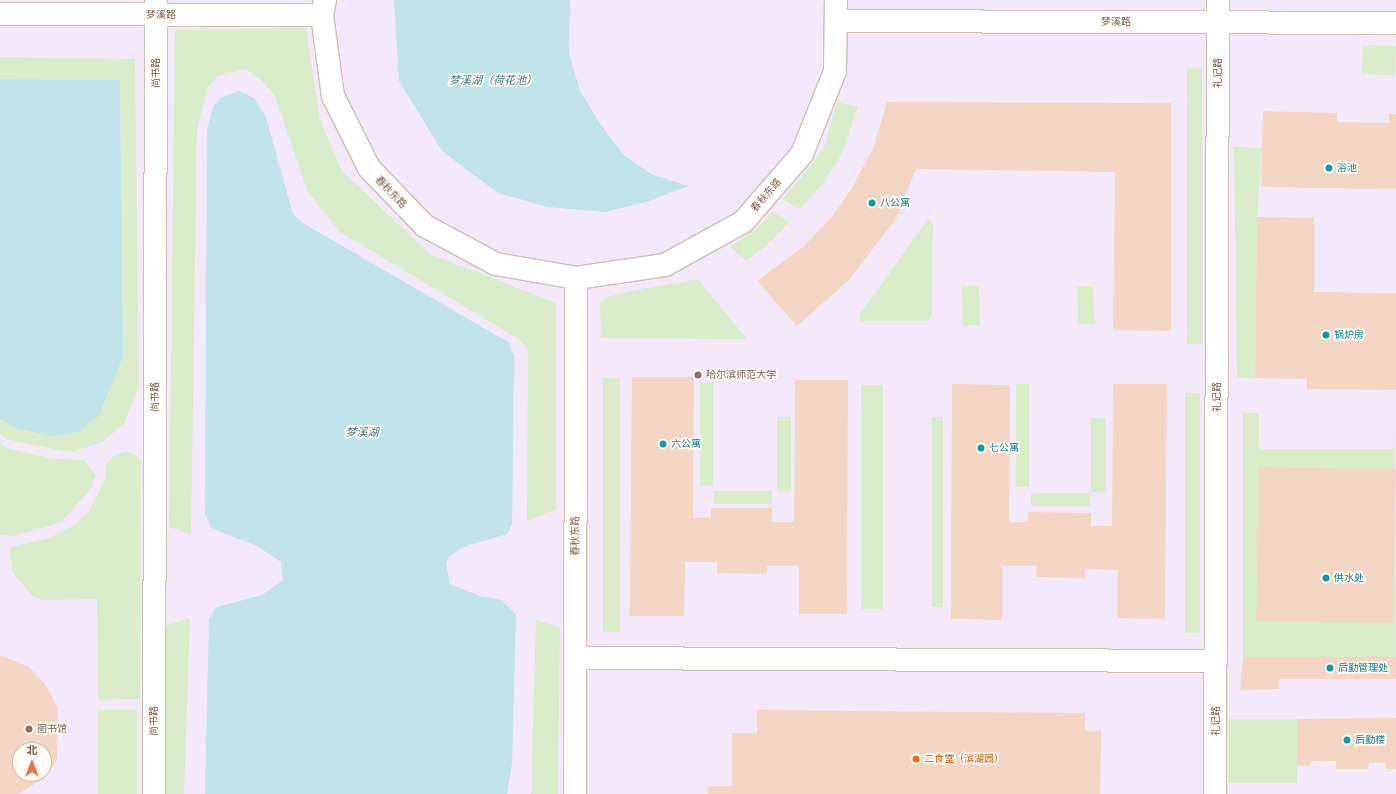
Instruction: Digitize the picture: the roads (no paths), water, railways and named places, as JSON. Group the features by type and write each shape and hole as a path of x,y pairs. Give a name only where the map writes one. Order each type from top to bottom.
{"lane":[{"name":"礼记路","path":"1216,794 1218,0"},
{"name":"梦溪路","path":"0,14 156,7 324,8"},
{"name":"尚书路","path":"154,794 156,7"},
{"name":"春秋东路","path":"324,8 333,96 369,168 425,226 496,264 576,278 665,265 743,222 802,154 835,71 836,10"},
{"name":"梦溪路","path":"836,10 1218,22 1396,24"},
{"name":"春秋东路","path":"575,794 576,278"},
{"path":"575,658 1216,661"}],"water":[{"name":"梦溪湖（荷花池）","path":"394,0 570,0 569,53 580,91 603,128 625,156 651,174 688,186 646,202 605,212 548,207 498,193 442,151 399,81"},
{"path":"0,79 120,80 123,357 99,416 78,432 52,436 15,428 0,419"},
{"name":"梦溪湖","path":"239,91 254,98 266,117 293,214 301,222 508,342 514,355 512,524 507,534 466,546 449,556 446,564 450,584 480,596 500,599 516,614 512,764 507,794 205,794 209,619 217,607 262,595 283,580 281,562 257,546 211,528 205,513 207,129 213,107 220,98"}],"place":[{"name":"浴池","path":"1329,168"},
{"name":"八公寓","path":"872,203"},
{"name":"锅炉房","path":"1326,335"},
{"name":"哈尔滨师范大学","path":"698,375"},
{"name":"六公寓","path":"663,444"},
{"name":"七公寓","path":"981,448"},
{"name":"供水处","path":"1326,578"},
{"name":"后勤管理处","path":"1330,668"},
{"name":"图书馆","path":"29,729"},
{"name":"后勤楼","path":"1347,740"},
{"name":"二食堂（滨湖园）","path":"916,759"}]}
